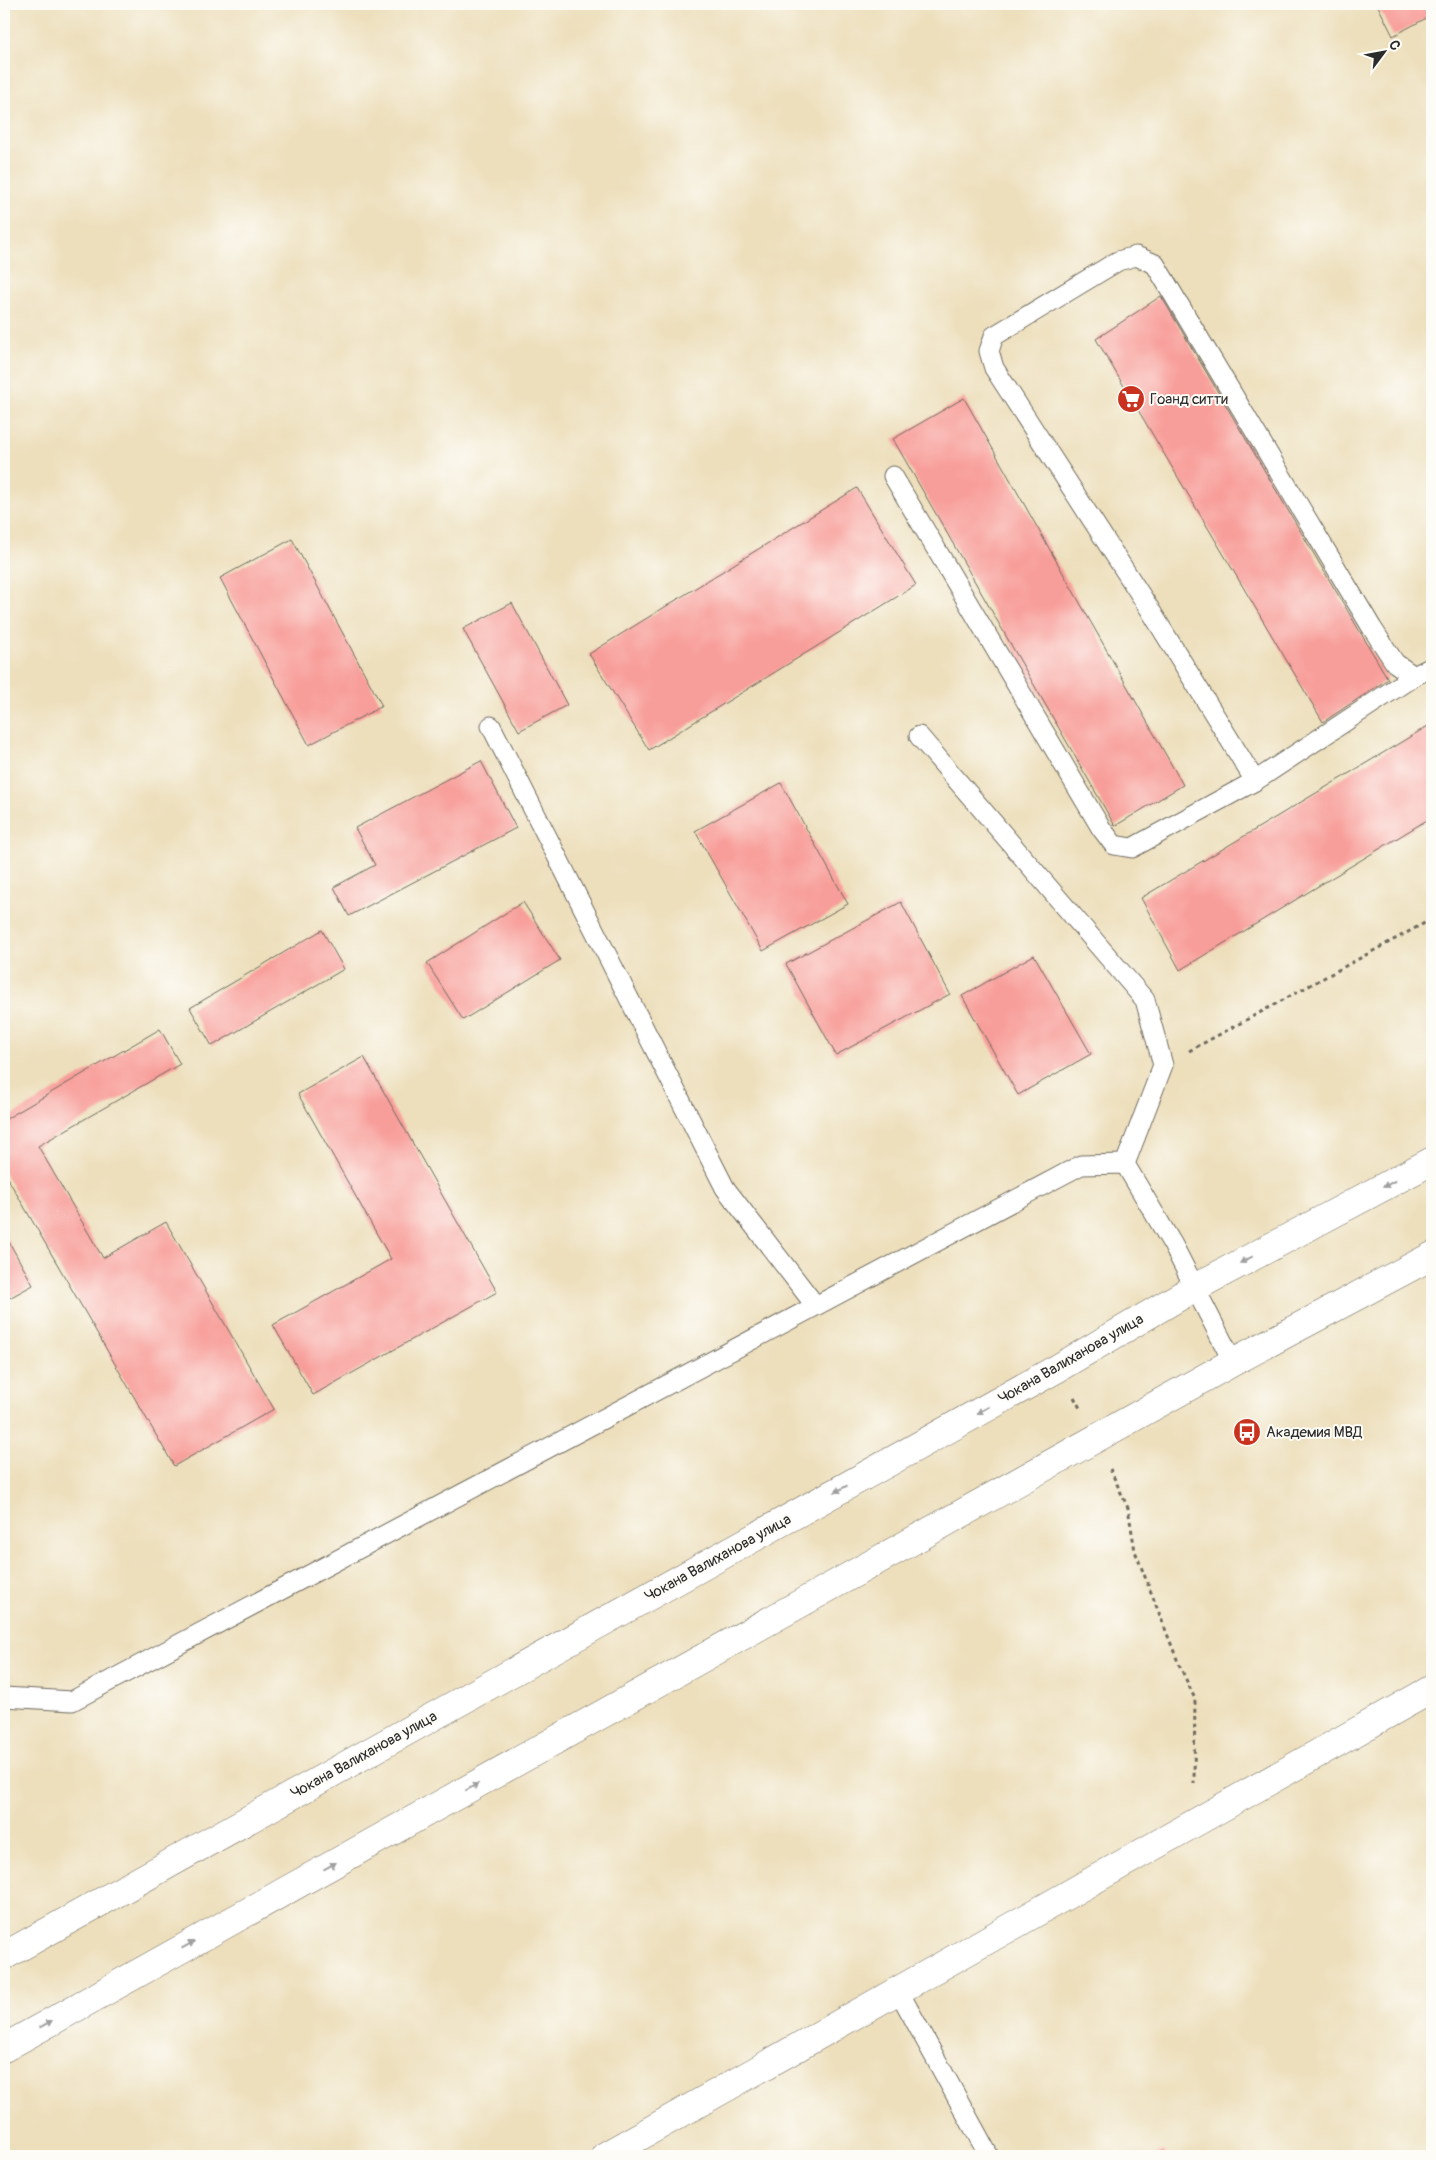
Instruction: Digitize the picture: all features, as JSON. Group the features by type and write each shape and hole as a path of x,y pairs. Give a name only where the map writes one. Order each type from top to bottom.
{"main road":[{"name":"Чокана Валиханова улица","path":"4,1956 1058,1368 1194,1288 1432,1161"},
{"path":"4,2048 1233,1362 1432,1256"},
{"path":"605,2156 1432,1689"}],"lane":[{"path":"1255,781 1143,599 994,368 989,351 994,336 1118,262 1136,256 1155,264 1372,628 1395,663 1414,676"},
{"path":"893,476 1101,828 1114,844 1132,848 1255,781 1414,676 1432,667"},
{"path":"491,726 725,1188 815,1305"},
{"path":"919,736 1145,1000 1163,1065 1125,1164"},
{"path":"4,1697 72,1700 1081,1165 1125,1164"},
{"path":"1125,1164 1159,1220 1233,1362"},
{"path":"898,1990 989,2156"}],"path":[{"path":"1163,1065 1432,919"},
{"path":"1058,1368 1096,1439 1128,1508 1135,1551 1178,1662 1195,1699 1194,1785 1188,1827"}],"building":[{"path":"1377,4 1432,4 1432,15 1393,36"},
{"path":"1161,296 1388,679 1323,722 1096,339"},
{"path":"964,398 1183,785 1115,826 893,439"},
{"path":"857,488 916,585 649,750 589,654"},
{"path":"292,539 382,706 309,745 220,578"},
{"path":"512,603 567,705 519,731 463,629"},
{"path":"1428,726 1432,733 1432,817 1180,970 1141,898"},
{"path":"481,761 516,828 349,916 334,887 375,865 355,828"},
{"path":"781,783 848,904 763,951 695,831"},
{"path":"523,902 560,960 463,1020 427,963"},
{"path":"901,902 950,994 836,1055 786,964"},
{"path":"322,930 344,969 212,1046 190,1008"},
{"path":"1034,955 1091,1054 1018,1095 962,996"},
{"path":"160,1029 180,1064 38,1146 103,1258 166,1222 274,1409 174,1466 4,1172 4,1120"},
{"path":"364,1057 497,1292 313,1395 273,1325 391,1259 298,1094"},
{"path":"4,1233 33,1285 4,1301"},
{"path":"1163,2151 1166,2156 1154,2156"}],"place":[{"name":"Гоанд ситти","path":"1131,399"},
{"name":"Академия МВД","path":"1247,1432"}]}
